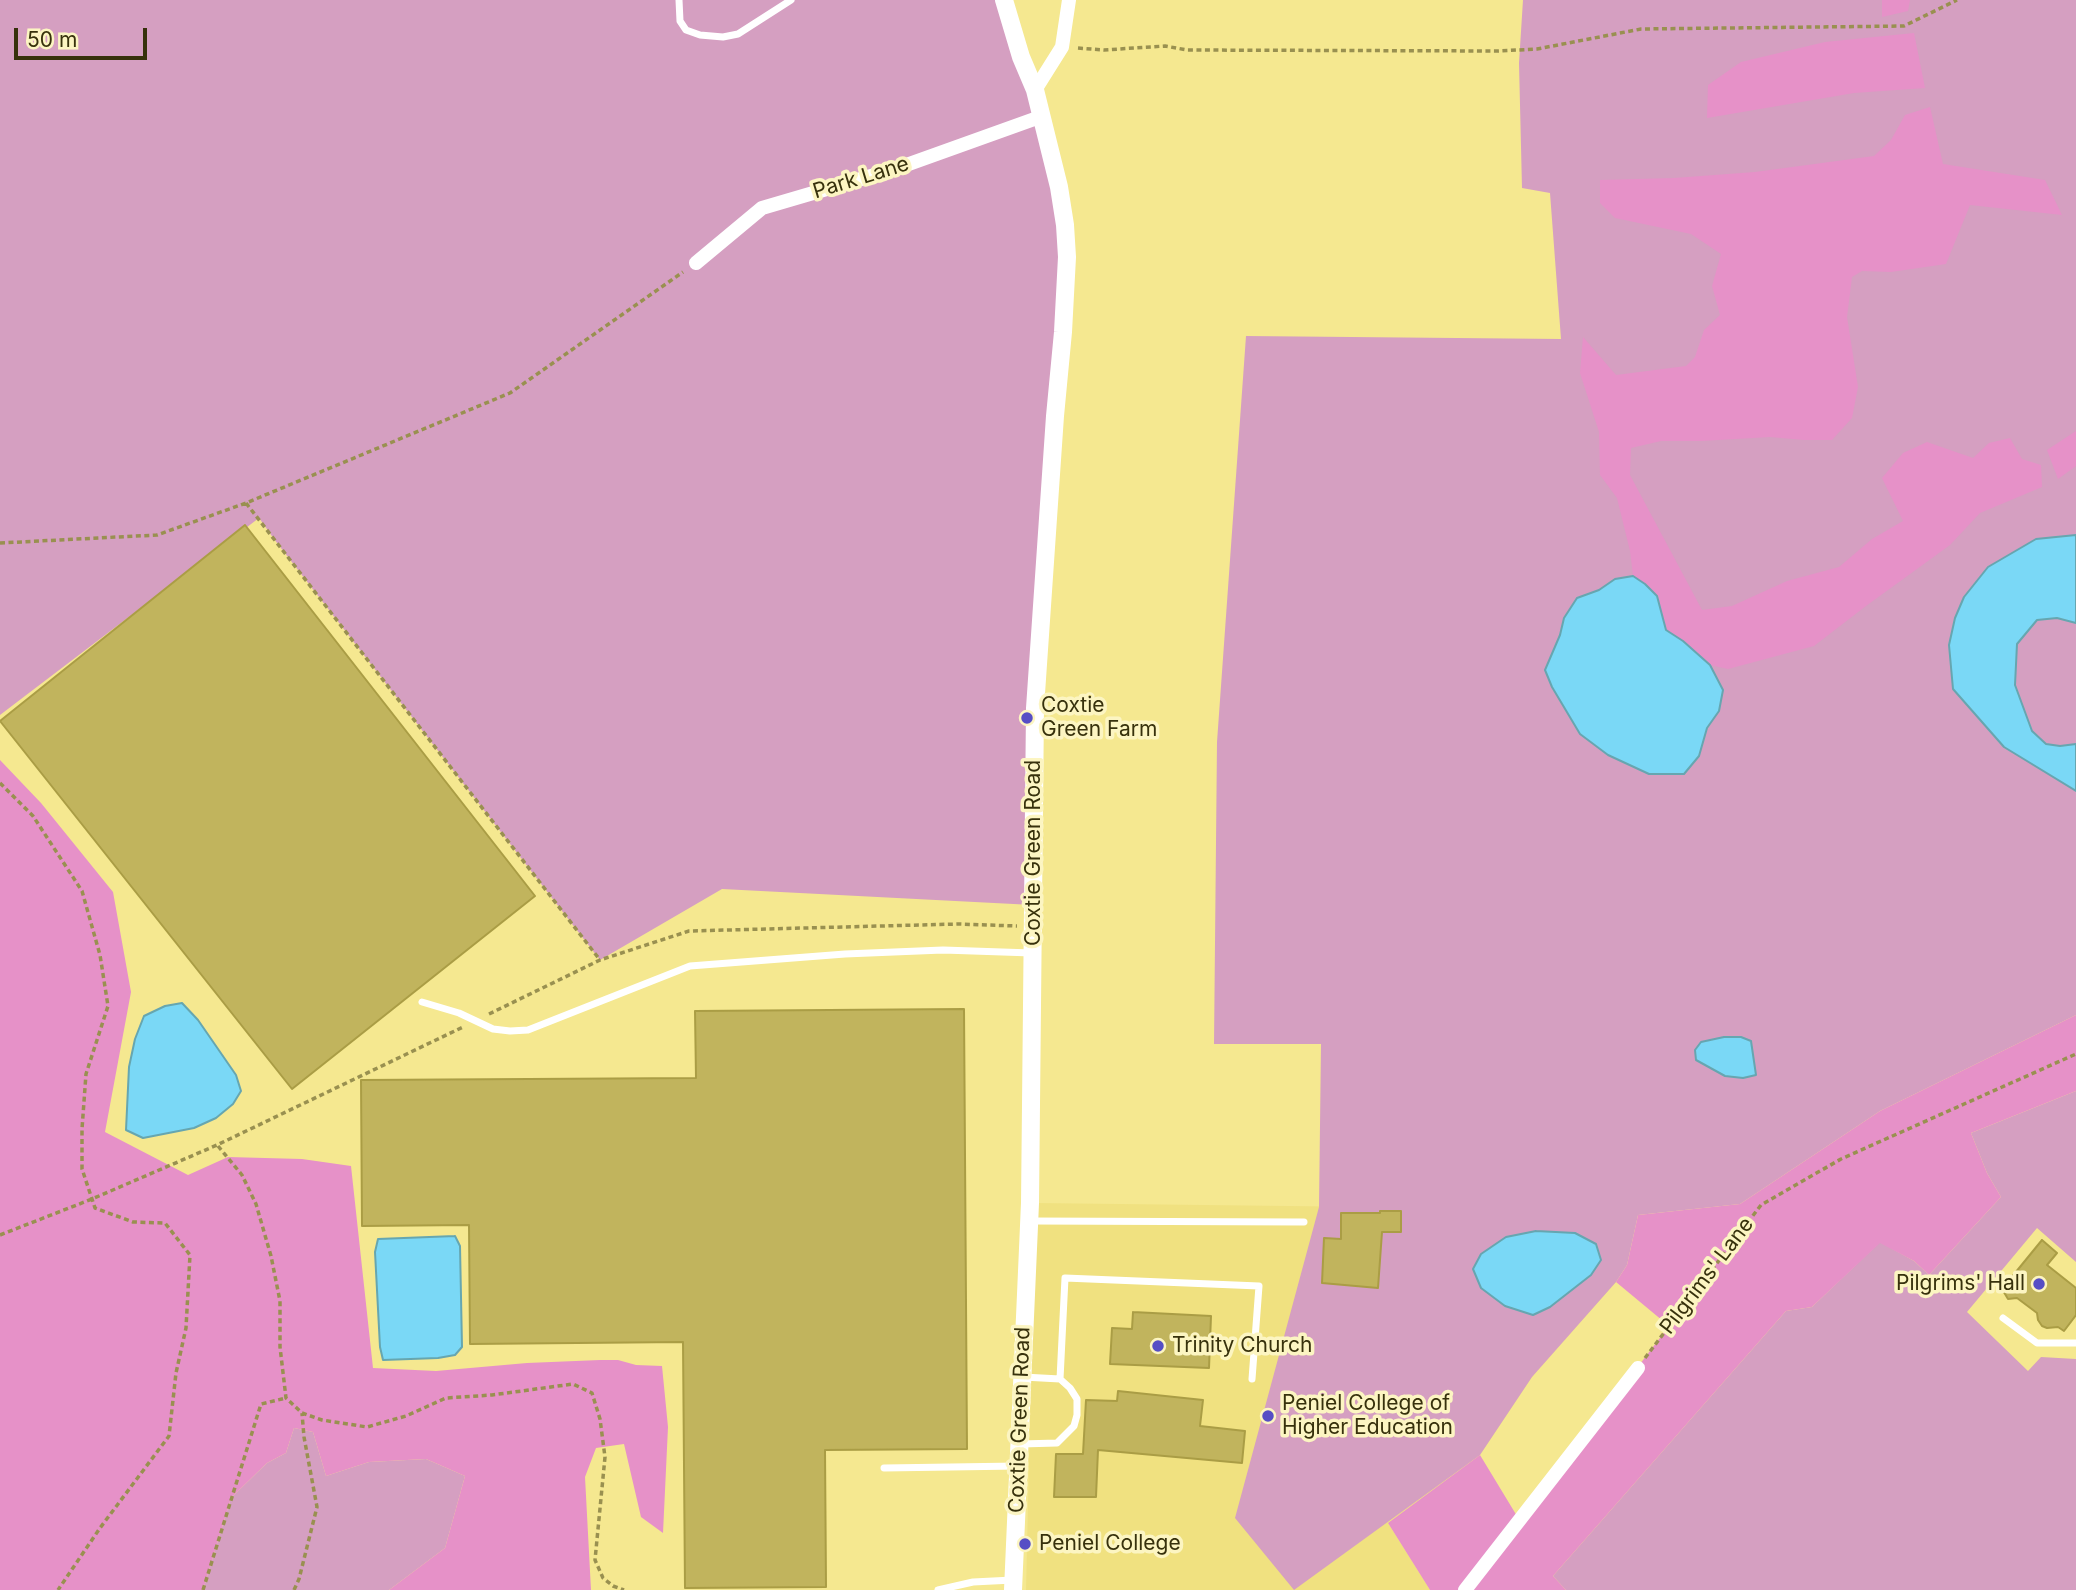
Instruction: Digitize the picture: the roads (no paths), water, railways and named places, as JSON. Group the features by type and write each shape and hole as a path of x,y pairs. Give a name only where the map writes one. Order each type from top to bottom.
{"street":[{"name":"Coxtie Green Road","path":"1004,0 1034,90 1059,187 1067,257 1035,708 1029,1221 1013,1585"},
{"path":"1034,90 1062,47 1069,0"},
{"name":"Park Lane","path":"696,263 762,208 895,169 1040,117"},
{"path":"1465,1590 1638,1368"}],"lane":[{"path":"679,0 680,21 686,30 700,35 723,37 738,34 791,0"},
{"path":"422,1002 459,1013 494,1029 528,1030 690,966 845,954 943,950 1033,953"},
{"path":"1029,1221 1304,1222"},
{"path":"1060,1379 1065,1278 1259,1286 1252,1379"},
{"path":"2003,1318 2037,1343 2076,1343"},
{"path":"1019,1444 1057,1443 1074,1426 1077,1415 1077,1399 1060,1379 1022,1377"},
{"path":"884,1468 1019,1466"},
{"path":"938,1590 973,1582 1013,1585"}],"water":[{"path":"2076,535 2076,623 2057,618 2037,620 2017,644 2015,685 2032,731 2046,744 2076,744 2076,791 2004,747 1953,689 1949,645 1955,618 1964,597 1988,567 2036,539"},
{"path":"1633,576 1657,596 1666,630 1710,665 1723,690 1719,711 1707,728 1699,756 1684,774 1649,774 1608,755 1580,734 1545,670 1564,618 1577,598 1599,590 1615,579"},
{"path":"182,1003 198,1020 236,1075 241,1091 233,1104 216,1118 194,1128 143,1138 126,1130 129,1067 135,1039 144,1016 165,1006"},
{"path":"1724,1037 1741,1037 1751,1041 1756,1075 1743,1078 1725,1076 1696,1060 1695,1050 1701,1042"},
{"path":"1536,1231 1575,1233 1596,1244 1601,1260 1591,1275 1550,1307 1533,1315 1505,1306 1481,1288 1473,1269 1481,1254 1506,1237"},
{"path":"455,1236 460,1246 462,1347 455,1355 438,1358 383,1360 375,1252 378,1239"}],"place":[{"name":"Coxtie Green Farm","path":"1027,718"},
{"name":"Pilgrims' Hall","path":"2039,1284"},
{"name":"Trinity Church","path":"1158,1346"},
{"name":"Peniel College of Higher Education","path":"1268,1416"},
{"name":"Peniel College","path":"1025,1544"}]}
